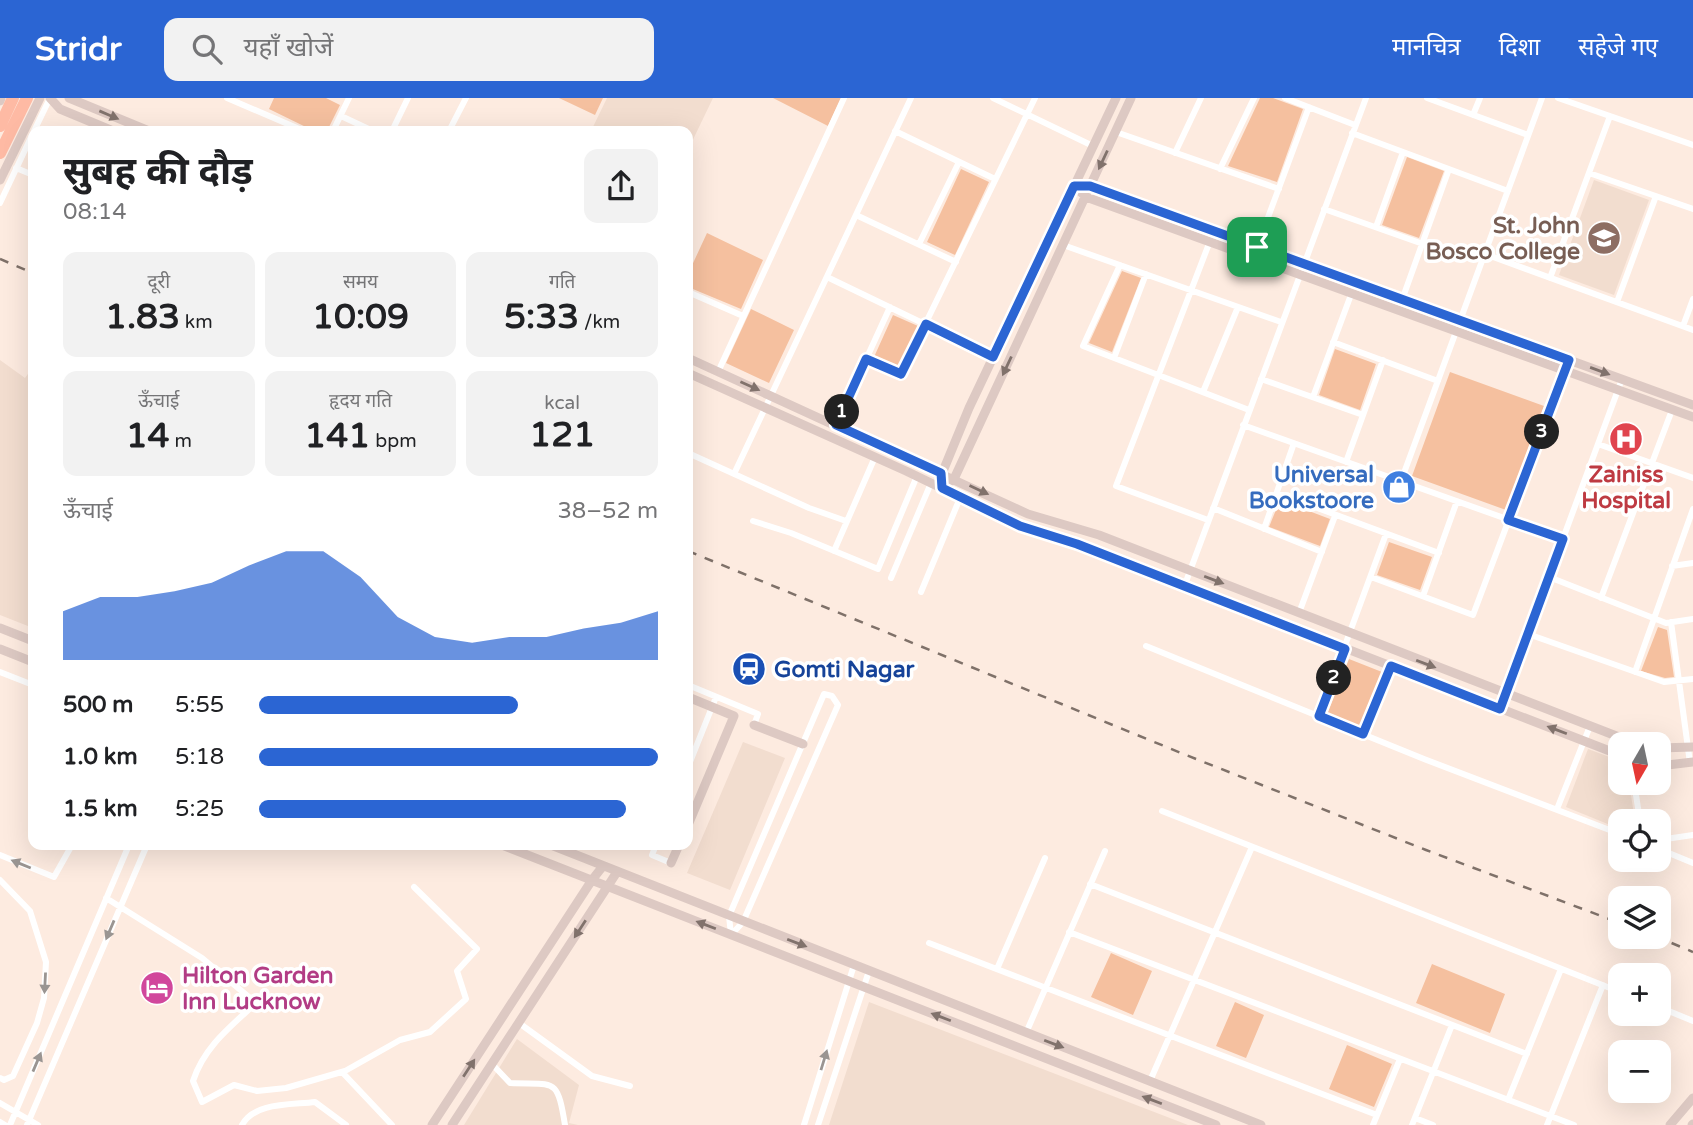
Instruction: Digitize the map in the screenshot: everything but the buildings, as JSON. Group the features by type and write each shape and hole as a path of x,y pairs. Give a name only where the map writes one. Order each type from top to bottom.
{"highway":[{"path":"0,126 13,98"},
{"path":"0,153 27,98"}],"street":[{"path":"0,180 40,98"},
{"path":"37,126 50,98 60,109 101,126"},
{"path":"69,98 137,126"},
{"path":"227,98 292,126"},
{"path":"336,126 349,98"},
{"path":"394,126 408,98"},
{"path":"452,126 466,98"},
{"path":"718,372 844,98"},
{"path":"734,474 911,98"},
{"path":"993,98 1093,146"},
{"path":"866,359 901,374 1035,98"},
{"path":"942,488 941,473 1116,98"},
{"path":"942,488 954,479 1131,98"},
{"path":"1175,153 1201,98"},
{"path":"1220,169 1254,98"},
{"path":"1285,98 1356,125"},
{"path":"1184,587 1366,98"},
{"path":"1428,98 1528,135"},
{"path":"1474,115 1480,98"},
{"path":"1401,481 1542,98"},
{"path":"1558,98 1691,144 1693,135"},
{"path":"1257,247 1309,107"},
{"path":"341,116 362,126"},
{"path":"1550,278 1610,116"},
{"path":"895,131 995,179"},
{"path":"1116,131 1279,189"},
{"path":"1352,133 1508,191"},
{"path":"0,203 28,144"},
{"path":"1376,227 1403,152"},
{"path":"919,244 960,162"},
{"path":"16,168 28,173"},
{"path":"1402,300 1450,169"},
{"path":"1589,173 1693,209"},
{"path":"1074,186 1090,186 1257,247 1352,292 1693,417"},
{"path":"1074,186 1086,197 1210,241 1402,300 1693,405"},
{"path":"1618,302 1656,197"},
{"path":"1324,209 1423,244"},
{"path":"856,215 956,262"},
{"path":"1209,520 1116,486 1210,241"},
{"path":"1063,245 1281,323"},
{"path":"1485,254 1693,330"},
{"path":"1120,265 1083,346 1249,410"},
{"path":"1114,358 1146,274"},
{"path":"827,277 993,357"},
{"path":"1313,397 1352,292"},
{"path":"693,294 743,316"},
{"path":"1683,326 1693,299"},
{"path":"836,425 890,307"},
{"path":"1203,392 1238,307"},
{"path":"1333,342 1438,381"},
{"path":"693,360 1028,514 1099,535 1608,733"},
{"path":"1346,462 1383,360"},
{"path":"1371,577 1473,615 1569,360"},
{"path":"693,375 917,476 1020,526 1077,544 1608,750"},
{"path":"1261,379 1363,415"},
{"path":"1500,709 1622,379"},
{"path":"1601,598 1672,410"},
{"path":"1243,425 1563,539"},
{"path":"1264,529 1294,443"},
{"path":"1598,444 1693,478"},
{"path":"693,455 809,509 846,521"},
{"path":"834,551 875,457"},
{"path":"753,521 878,569 917,476"},
{"path":"891,578 931,483"},
{"path":"1277,493 1438,553"},
{"path":"921,592 960,498"},
{"path":"1423,596 1457,501"},
{"path":"1213,508 1322,552"},
{"path":"1635,672 1693,509"},
{"path":"1298,613 1335,516"},
{"path":"1319,716 1386,534"},
{"path":"1672,566 1693,563"},
{"path":"1549,577 1666,623 1693,619"},
{"path":"1671,622 1691,763 1671,765"},
{"path":"0,628 28,638"},
{"path":"1528,634 1664,682 1693,679"},
{"path":"1146,646 1608,829"},
{"path":"0,649 28,660"},
{"path":"1363,734 1391,666"},
{"path":"0,672 28,683"},
{"path":"693,687 758,714 754,725 803,744"},
{"path":"824,694 832,696 838,705 743,922 731,935 729,916 824,694"},
{"path":"693,754 716,697"},
{"path":"693,699 734,716 693,813"},
{"path":"1557,810 1591,726"},
{"path":"1671,748 1690,747"},
{"path":"1162,811 1608,987"},
{"path":"1671,838 1693,835"},
{"path":"1150,1081 1252,847"},
{"path":"0,855 54,877 69,850"},
{"path":"10,1125 127,850"},
{"path":"28,1123 145,850"},
{"path":"515,850 1216,1125"},
{"path":"563,850 1260,1125"},
{"path":"654,850 652,855 671,863 677,850"},
{"path":"1026,1032 1105,851"},
{"path":"1671,854 1693,863"},
{"path":"998,969 1045,858"},
{"path":"432,1125 603,866"},
{"path":"452,1125 617,872"},
{"path":"0,880 30,911 46,962 44,998 37,1023 13,1076 4,1080 0,1078"},
{"path":"1090,884 1527,1054"},
{"path":"106,898 202,958 256,1003 212,1043 197,1067 193,1081 202,1102 234,1084 257,1091 286,1088 342,1072 400,1040 430,1032 466,999 457,971 477,949 414,887"},
{"path":"1069,932 1574,1125"},
{"path":"929,943 1377,1115"},
{"path":"804,1125 854,965"},
{"path":"1508,1100 1561,969"},
{"path":"818,1125 869,971"},
{"path":"1547,1125 1603,985"},
{"path":"1671,1012 1693,1021"},
{"path":"519,1023 592,1076 630,1086"},
{"path":"1433,1125 1413,1121 1452,1025"},
{"path":"1373,1125 1401,1059"},
{"path":"492,1064 510,1083 544,1083 554,1086 558,1091 565,1125"},
{"path":"342,1072 392,1125"},
{"path":"1670,1125 1693,1098"},
{"path":"242,1125 245,1119 258,1110 315,1102 346,1125"},
{"path":"0,1103 28,1123 38,1125"},
{"path":"0,1122 5,1125"}],"shaded area":[{"path":"274,98 326,98 340,105 330,126 304,126 269,109"},
{"path":"559,98 603,98 595,115"},
{"path":"607,98 713,98 693,140 693,126 593,126"},
{"path":"773,98 841,98 828,126"},
{"path":"1260,98 1273,98 1303,109 1277,182 1228,166"},
{"path":"1407,157 1444,171 1419,238 1382,225"},
{"path":"961,169 989,182 955,255 927,242"},
{"name":"St. John Bosco College","path":"1594,180 1649,200 1614,295 1559,275"},
{"path":"707,233 763,260 741,309 693,289 693,263"},
{"path":"1122,271 1141,278 1112,352 1089,343"},
{"path":"751,309 794,330 769,383 726,363"},
{"path":"893,315 918,326 899,368 874,357"},
{"path":"1335,349 1376,364 1360,410 1319,395"},
{"path":"0,360 25,378 28,374 28,626 0,615"},
{"path":"1450,372 1544,406 1506,510 1412,476"},
{"path":"1280,500 1330,519 1320,546 1269,527"},
{"path":"1389,542 1432,557 1420,590 1377,575"},
{"path":"1658,627 1667,630 1674,677 1665,678 1641,671"},
{"path":"1349,659 1382,672 1360,728 1327,714"},
{"path":"743,742 785,758 730,890 687,873"},
{"path":"1588,749 1608,756 1608,795 1631,795 1633,809 1608,809 1608,824 1566,807"},
{"path":"1111,953 1152,971 1133,1015 1091,997"},
{"path":"1432,964 1505,994 1490,1033 1416,1003"},
{"path":"869,1002 1188,1125 829,1125"},
{"path":"1235,1002 1264,1015 1246,1058 1216,1046"},
{"path":"517,1039 579,1085 569,1123 578,1125 464,1125"},
{"path":"1347,1045 1392,1064 1374,1107 1329,1089"}],"railway":[{"path":"0,259 28,271"},
{"path":"693,553 1186,755 1608,918"},
{"path":"1671,943 1693,952"}],"place":[{"name":"St. John Bosco College","path":"1604,238"},
{"name":"Zainiss Hospital","path":"1626,439"},
{"name":"Universal Bookstoore","path":"1399,487"},
{"name":"Gomti Nagar","path":"749,669"},
{"name":"Hilton Garden Inn Lucknow","path":"157,988"}],"route":[{"path":"1074,186 1090,186 1257,247 1569,360 1508,520 1563,539 1500,709 1391,666 1363,734 1319,716 1345,649 1077,544 1020,526 942,488 941,473 836,425 866,359 901,374 926,324 993,357 1074,186"}]}
